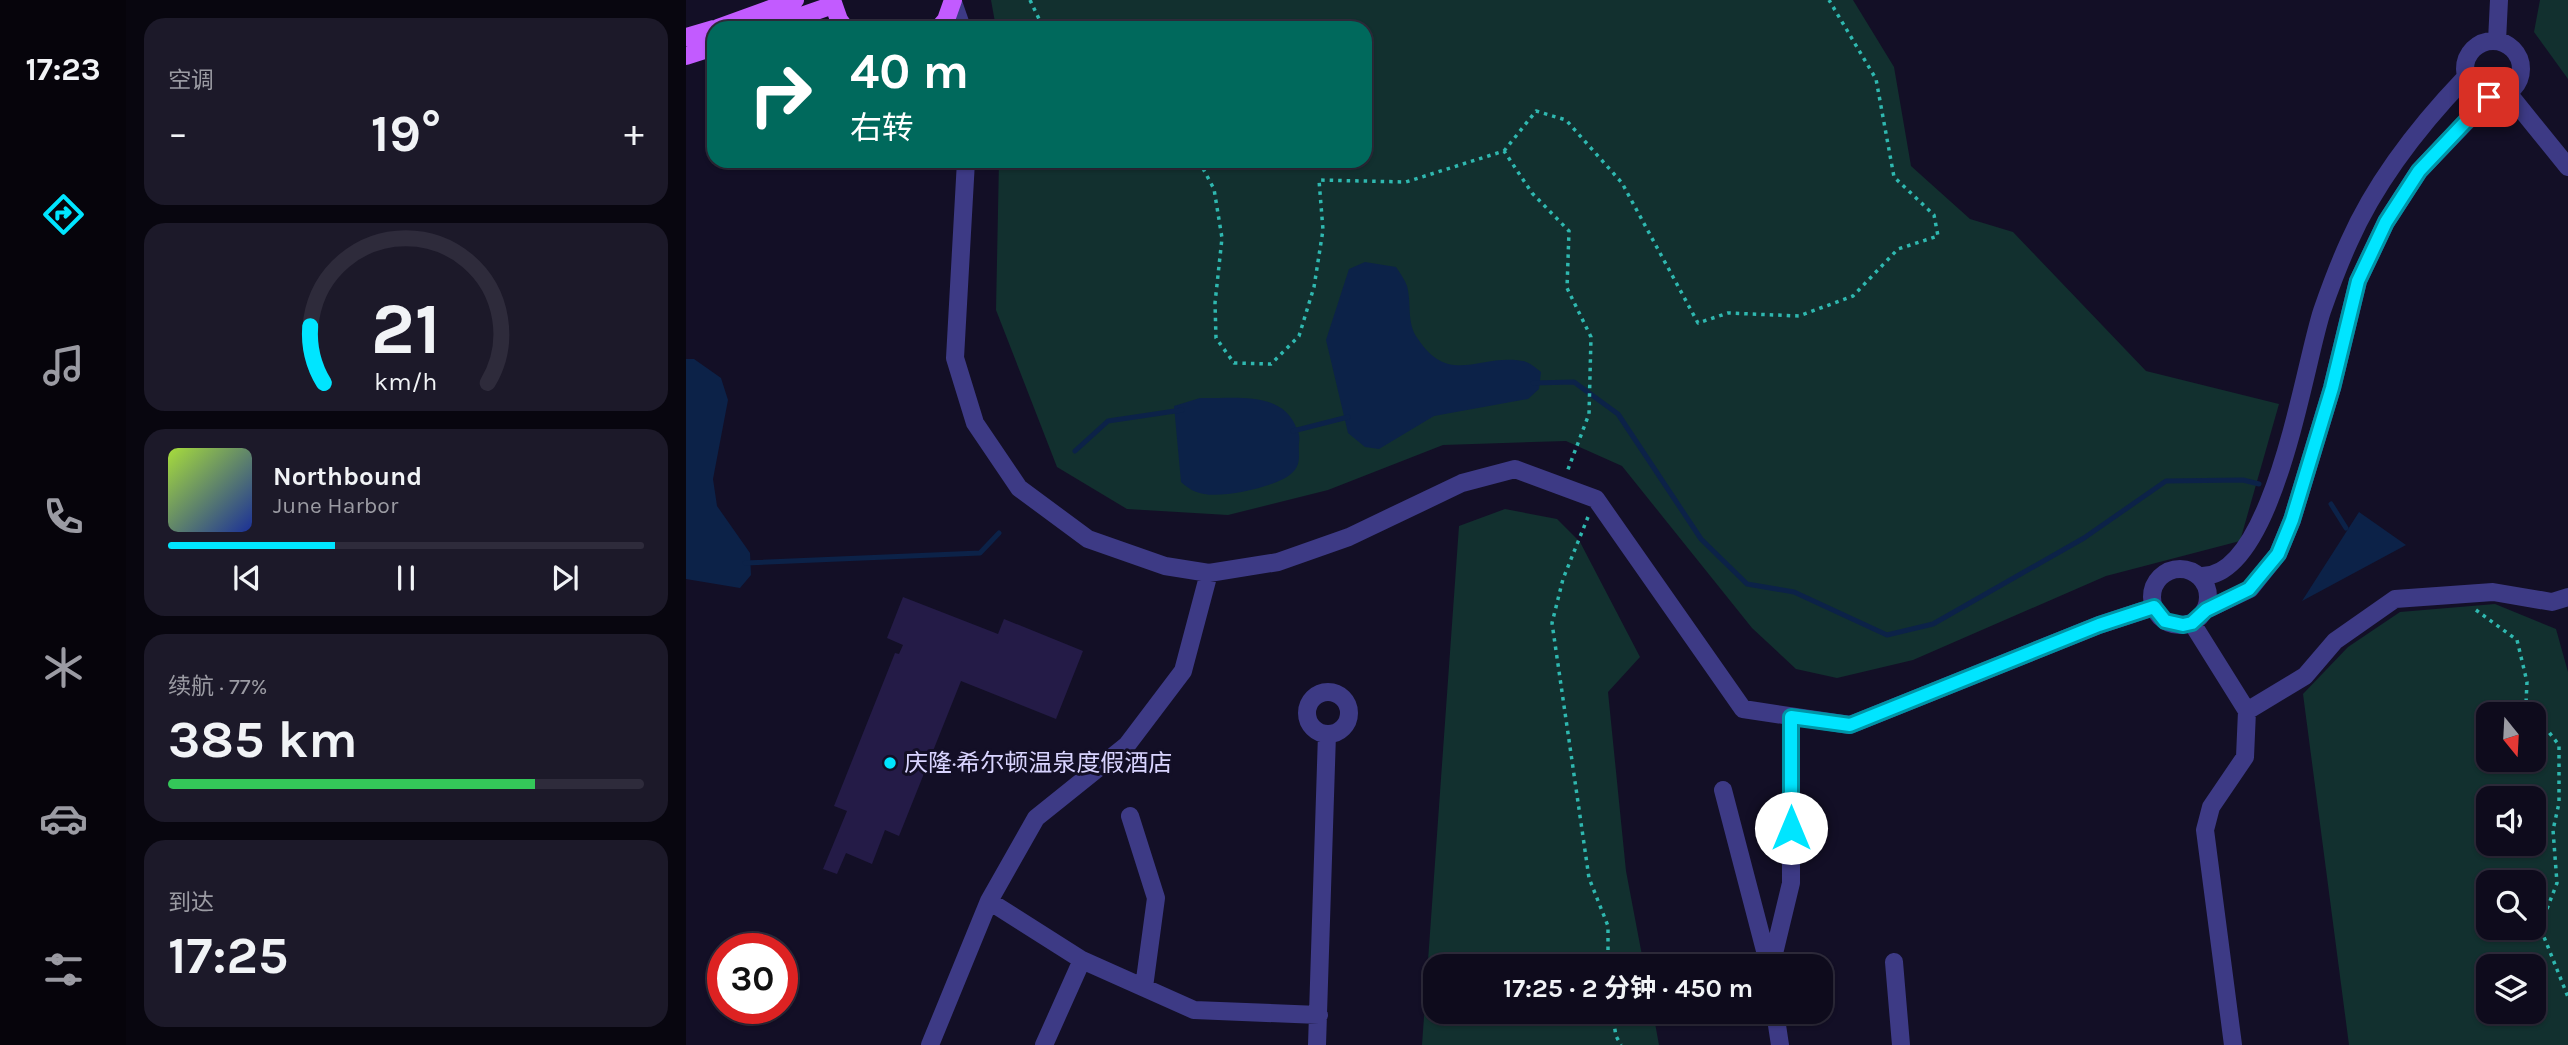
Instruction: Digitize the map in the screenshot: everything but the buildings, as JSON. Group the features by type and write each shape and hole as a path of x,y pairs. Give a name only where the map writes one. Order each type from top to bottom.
{"main road":[{"path":"738,21 795,0"},
{"path":"945,21 953,1"},
{"path":"785,21 832,3 841,21"},
{"path":"686,37 707,31"},
{"path":"686,56 707,49"}],"street":[{"path":"2497,41 2499,0"},
{"path":"953,1 960,21"},
{"path":"2488,41 2497,41 2514,50 2519,59 2520,78 2508,93 2489,97 2474,92 2465,78 2466,59 2471,51 2488,41"},
{"path":"2465,78 2430,114 2393,166 2350,240 2322,312 2279,472 2261,522 2248,547 2232,565 2217,575 2199,576 2182,569 2164,574 2153,589 2154,607 2165,621 2183,625 2249,589 2278,554 2292,520 2328,401 2358,281 2386,222 2419,171 2489,97"},
{"path":"2508,93 2568,167"},
{"path":"958,168 964,182"},
{"path":"965,168 955,358 975,423 1019,488 1088,539 1165,566 1209,573 1278,562 1349,537 1462,483 1516,469 1596,499 1743,709 1850,725 2099,625 2154,607"},
{"path":"930,1045 989,901 1036,818 1127,745 1183,671 1209,573"},
{"path":"2199,576 2208,592 2199,616 2247,711 2245,757 2211,807 2204,830 2233,1045"},
{"path":"2247,711 2305,676 2335,641 2395,599 2493,592 2552,602 2568,597"},
{"path":"1773,954 1791,883 1791,717"},
{"path":"1317,1045 1327,734"},
{"path":"1723,790 1767,954"},
{"path":"1130,816 1156,898 1144,987"},
{"path":"989,901 1082,960 1194,1010 1319,1016"},
{"path":"1044,1045 1082,960"},
{"path":"1894,962 1901,1045"},
{"path":"1777,1024 1780,1045"}],"path":[{"path":"1030,0 1039,19 1043,21"},
{"path":"1203,168 1214,189 1222,239 1215,303 1216,338 1234,363 1270,364 1299,336 1314,287 1323,230 1320,180 1406,182 1504,151 1536,111 1566,120 1622,183 1698,323 1728,313 1800,316 1853,296 1898,249 1938,236 1934,215 1894,177 1875,79 1829,0"},
{"path":"1504,151 1532,193 1569,232 1567,288 1591,337 1589,414 1562,487"},
{"path":"1596,499 1563,579 1552,623 1589,878 1608,926 1608,954"},
{"path":"2454,595 2517,640 2526,682 2526,703 2558,745 2559,803 2553,830 2557,883 2540,927 2568,997"},
{"path":"1614,1024 1621,1045"}],"green space":[{"path":"991,0 1853,0 1894,67 1911,166 1970,219 2013,232 2146,371 2279,404 2240,541 2106,576 1913,660 1837,678 1796,669 1752,628 1622,466 1566,441 1443,445 1328,490 1228,515 1127,509 1057,467 996,310 999,168 1372,168 1372,21 995,21"},
{"path":"2540,0 2568,0 2568,79 2534,32"},
{"path":"1505,509 1557,519 1580,542 1640,657 1608,692 1626,871 1642,954 1428,954 1459,526"},
{"path":"2495,604 2556,629 2568,672 2568,1045 2349,1045 2303,694 2348,647 2400,612"},
{"path":"1423,1024 1655,1024 1659,1045 1422,1045"}],"water":[{"path":"1365,262 1396,267 1407,286 1414,333 1430,353 1442,362 1466,365 1507,360 1525,362 1541,372 1539,389 1528,399 1434,416 1379,449 1365,447 1348,433 1326,340 1349,269"},
{"path":"686,359 694,359 721,378 728,400 713,479 717,506 750,553 751,575 740,588 686,579"},
{"path":"1200,398 1255,399 1279,407 1289,415 1299,435 1299,459 1295,470 1275,483 1237,493 1204,494 1187,487 1181,482 1174,406"},
{"path":"2359,512 2406,545 2302,601"}],"waterway":[{"path":"1533,383 1574,382 1618,414 1701,539 1747,584 1794,592 1887,635 1933,624 2084,538 2166,481 2243,480 2259,484"},
{"path":"1075,451 1108,421 1182,410"},
{"path":"1293,431 1348,417"},
{"path":"2331,504 2346,528"},
{"path":"745,563 980,553 999,533"}],"place":[{"name":"庆隆·希尔顿温泉度假酒店","path":"890,763"}],"route":[{"path":"1791,828 1791,717 1850,725 2099,625 2154,607 2158,615 2174,625 2192,623 2206,610 2249,589 2278,554 2292,520 2332,388 2358,281 2386,222 2419,171 2489,97"}]}
